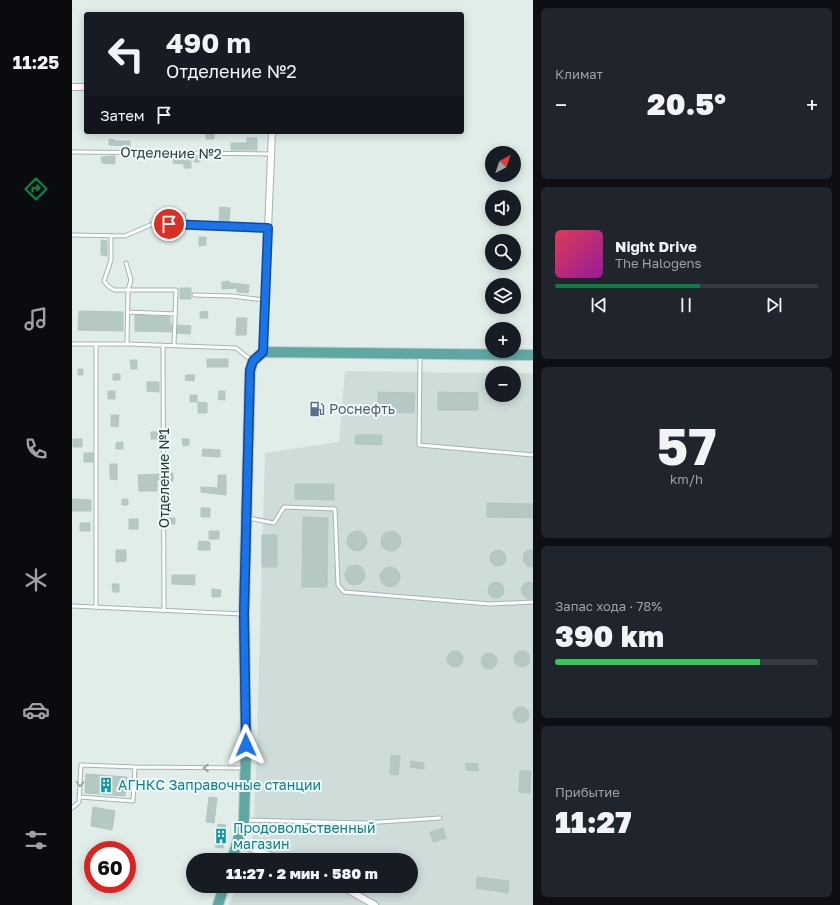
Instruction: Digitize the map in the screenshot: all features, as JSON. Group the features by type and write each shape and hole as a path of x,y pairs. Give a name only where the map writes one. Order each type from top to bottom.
{"main road":[{"path":"234,853 244,820 246,745 244,614 250,370 253,361 263,352 533,355"},
{"path":"218,905 222,893"}],"street":[{"path":"72,87 84,87"},
{"path":"263,352 272,134"},
{"path":"237,843 263,853"},
{"path":"353,893 374,905"}],"lane":[{"name":"Отделение №2","path":"72,152 271,154"},
{"path":"72,235 125,236 155,223 268,228"},
{"path":"111,236 111,260 104,281 108,286 114,290 176,290 174,346"},
{"path":"126,263 131,280 128,290 127,344"},
{"path":"194,295 232,296 265,300"},
{"path":"127,312 176,314"},
{"path":"72,344 127,344 236,348 253,361"},
{"path":"96,344 96,608"},
{"name":"Отделение №1","path":"163,345 164,611"},
{"path":"420,353 419,445 533,455"},
{"path":"246,518 274,523 284,507 335,509 338,585 344,592 490,604 533,602"},
{"path":"72,606 244,614"},
{"path":"72,808 79,802 81,765 245,768"},
{"path":"80,797 134,801 135,767"},
{"path":"244,820 364,823 440,818"}],"shaded area":[{"path":"345,371 485,373 485,402 521,402 521,373 533,373 533,905 229,905 234,893 418,893 418,853 250,853 252,847 256,776 265,453 339,442"}],"building":[{"path":"206,134 214,134 214,139 206,139"},
{"path":"247,138 257,138 257,150 231,150 231,143 247,143"},
{"path":"109,139 115,141 130,141 130,146 109,145"},
{"path":"115,156 115,164 102,163 101,157"},
{"path":"174,156 191,158 191,168 184,168 184,164 173,163"},
{"path":"194,156 200,156 200,162 194,162"},
{"path":"220,207 230,208 229,223 219,223"},
{"path":"180,213 186,213 185,221 180,221"},
{"path":"199,237 206,237 206,245 199,246"},
{"path":"101,240 107,241 107,256 101,255"},
{"path":"229,281 230,283 249,285 248,293 237,292 237,288 222,289 222,282"},
{"path":"180,288 191,288 191,299 180,299"},
{"path":"79,311 123,312 123,331 78,330"},
{"path":"207,311 208,318 200,318 200,312"},
{"path":"135,315 170,317 170,324 172,324 171,332 135,331"},
{"path":"237,318 247,318 246,335 236,335"},
{"path":"178,325 191,326 190,334 177,333"},
{"path":"207,359 228,359 228,367 207,367"},
{"path":"130,360 137,360 137,369 131,369"},
{"path":"78,369 83,369 83,375 78,375"},
{"path":"113,374 120,374 120,380 113,380"},
{"path":"186,375 195,375 194,381 185,380"},
{"path":"147,382 159,382 159,392 147,391"},
{"path":"108,391 115,391 115,399 108,399"},
{"path":"219,391 225,391 225,400 218,399"},
{"path":"378,392 415,393 414,413 378,412"},
{"path":"438,392 478,393 478,410 438,410"},
{"path":"190,395 197,395 197,402 190,402"},
{"path":"198,402 207,403 207,413 198,413"},
{"path":"111,415 119,415 118,427 111,426"},
{"path":"151,432 160,432 160,439 151,439"},
{"path":"356,435 382,435 382,445 355,444"},
{"path":"73,439 82,439 82,447 73,447"},
{"path":"182,439 189,439 189,445 183,446"},
{"path":"123,442 123,449 116,449 116,443"},
{"path":"203,449 220,450 220,457 202,456"},
{"path":"84,453 93,453 93,462 84,462"},
{"path":"110,464 117,464 117,480 110,479"},
{"path":"166,473 173,473 173,481 167,480"},
{"path":"160,474 161,480 157,480 157,491 139,491 138,475"},
{"path":"218,475 226,475 226,495 201,492 201,487 218,488"},
{"path":"295,484 334,484 334,500 295,499"},
{"path":"72,499 91,500 91,511 72,511"},
{"path":"122,499 128,499 128,505 122,505"},
{"path":"487,503 533,504 533,518 487,517"},
{"path":"201,508 210,508 210,517 201,517"},
{"path":"303,517 328,518 327,587 302,587"},
{"path":"168,518 175,518 175,524 168,524"},
{"path":"129,519 138,519 138,529 129,529"},
{"path":"80,523 90,523 90,531 80,531"},
{"path":"209,531 219,531 219,539 209,539"},
{"path":"357,531 364,534 367,541 364,548 357,551 350,548 347,541 350,534"},
{"path":"391,531 398,534 401,541 398,548 391,551 384,548 381,541 384,534"},
{"path":"262,535 277,535 277,567 262,567"},
{"path":"199,541 210,542 210,550 198,550"},
{"path":"116,550 126,550 126,561 116,562"},
{"path":"495,550 501,550 506,555 504,564 501,566 495,566 490,561 490,555"},
{"path":"529,550 533,550 533,567 527,566 523,561 524,553"},
{"path":"355,565 362,568 365,575 362,582 355,585 348,582 345,575 348,568"},
{"path":"390,567 397,570 400,577 397,584 390,587 383,584 380,577 383,570"},
{"path":"172,575 195,575 195,585 172,584"},
{"path":"493,582 499,582 504,587 502,596 499,598 493,598 488,593 488,587"},
{"path":"525,583 533,583 533,598 528,599 522,594 521,588"},
{"path":"112,584 119,584 119,592 113,592"},
{"path":"212,589 221,590 220,597 212,597"},
{"path":"452,651 458,651 463,656 461,665 458,667 452,667 447,662 447,656"},
{"path":"519,651 525,651 530,656 528,665 525,667 519,667 514,662 514,656"},
{"path":"486,653 492,653 497,658 495,667 492,669 486,669 481,664 481,658"},
{"path":"518,707 524,707 529,712 527,721 524,723 518,723 513,718 513,712"},
{"path":"391,755 400,756 398,775 390,774"},
{"path":"411,761 424,763 424,769 410,767"},
{"path":"466,763 478,764 478,771 466,770"},
{"path":"520,771 531,771 530,793 519,792"},
{"name":"АГНКС Заправочные станции","path":"86,774 127,777 125,796 85,793"},
{"path":"209,797 217,798 214,823 206,822"},
{"name":"АГНКС Заправочные станции","path":"93,807 115,811 112,830 91,826"},
{"name":"Продовольственный магазин","path":"218,824 226,825 223,848 215,847"},
{"path":"443,828 446,838 433,842 430,832"},
{"path":"477,877 509,881 508,893 476,888"}],"place":[{"name":"Роснефть","path":"317,409"},
{"name":"АГНКС Заправочные станции","path":"106,785"},
{"name":"Продовольственный магазин","path":"221,836"}],"route":[{"path":"169,224 268,228 263,352 253,361 250,370 244,614 246,745"}]}
